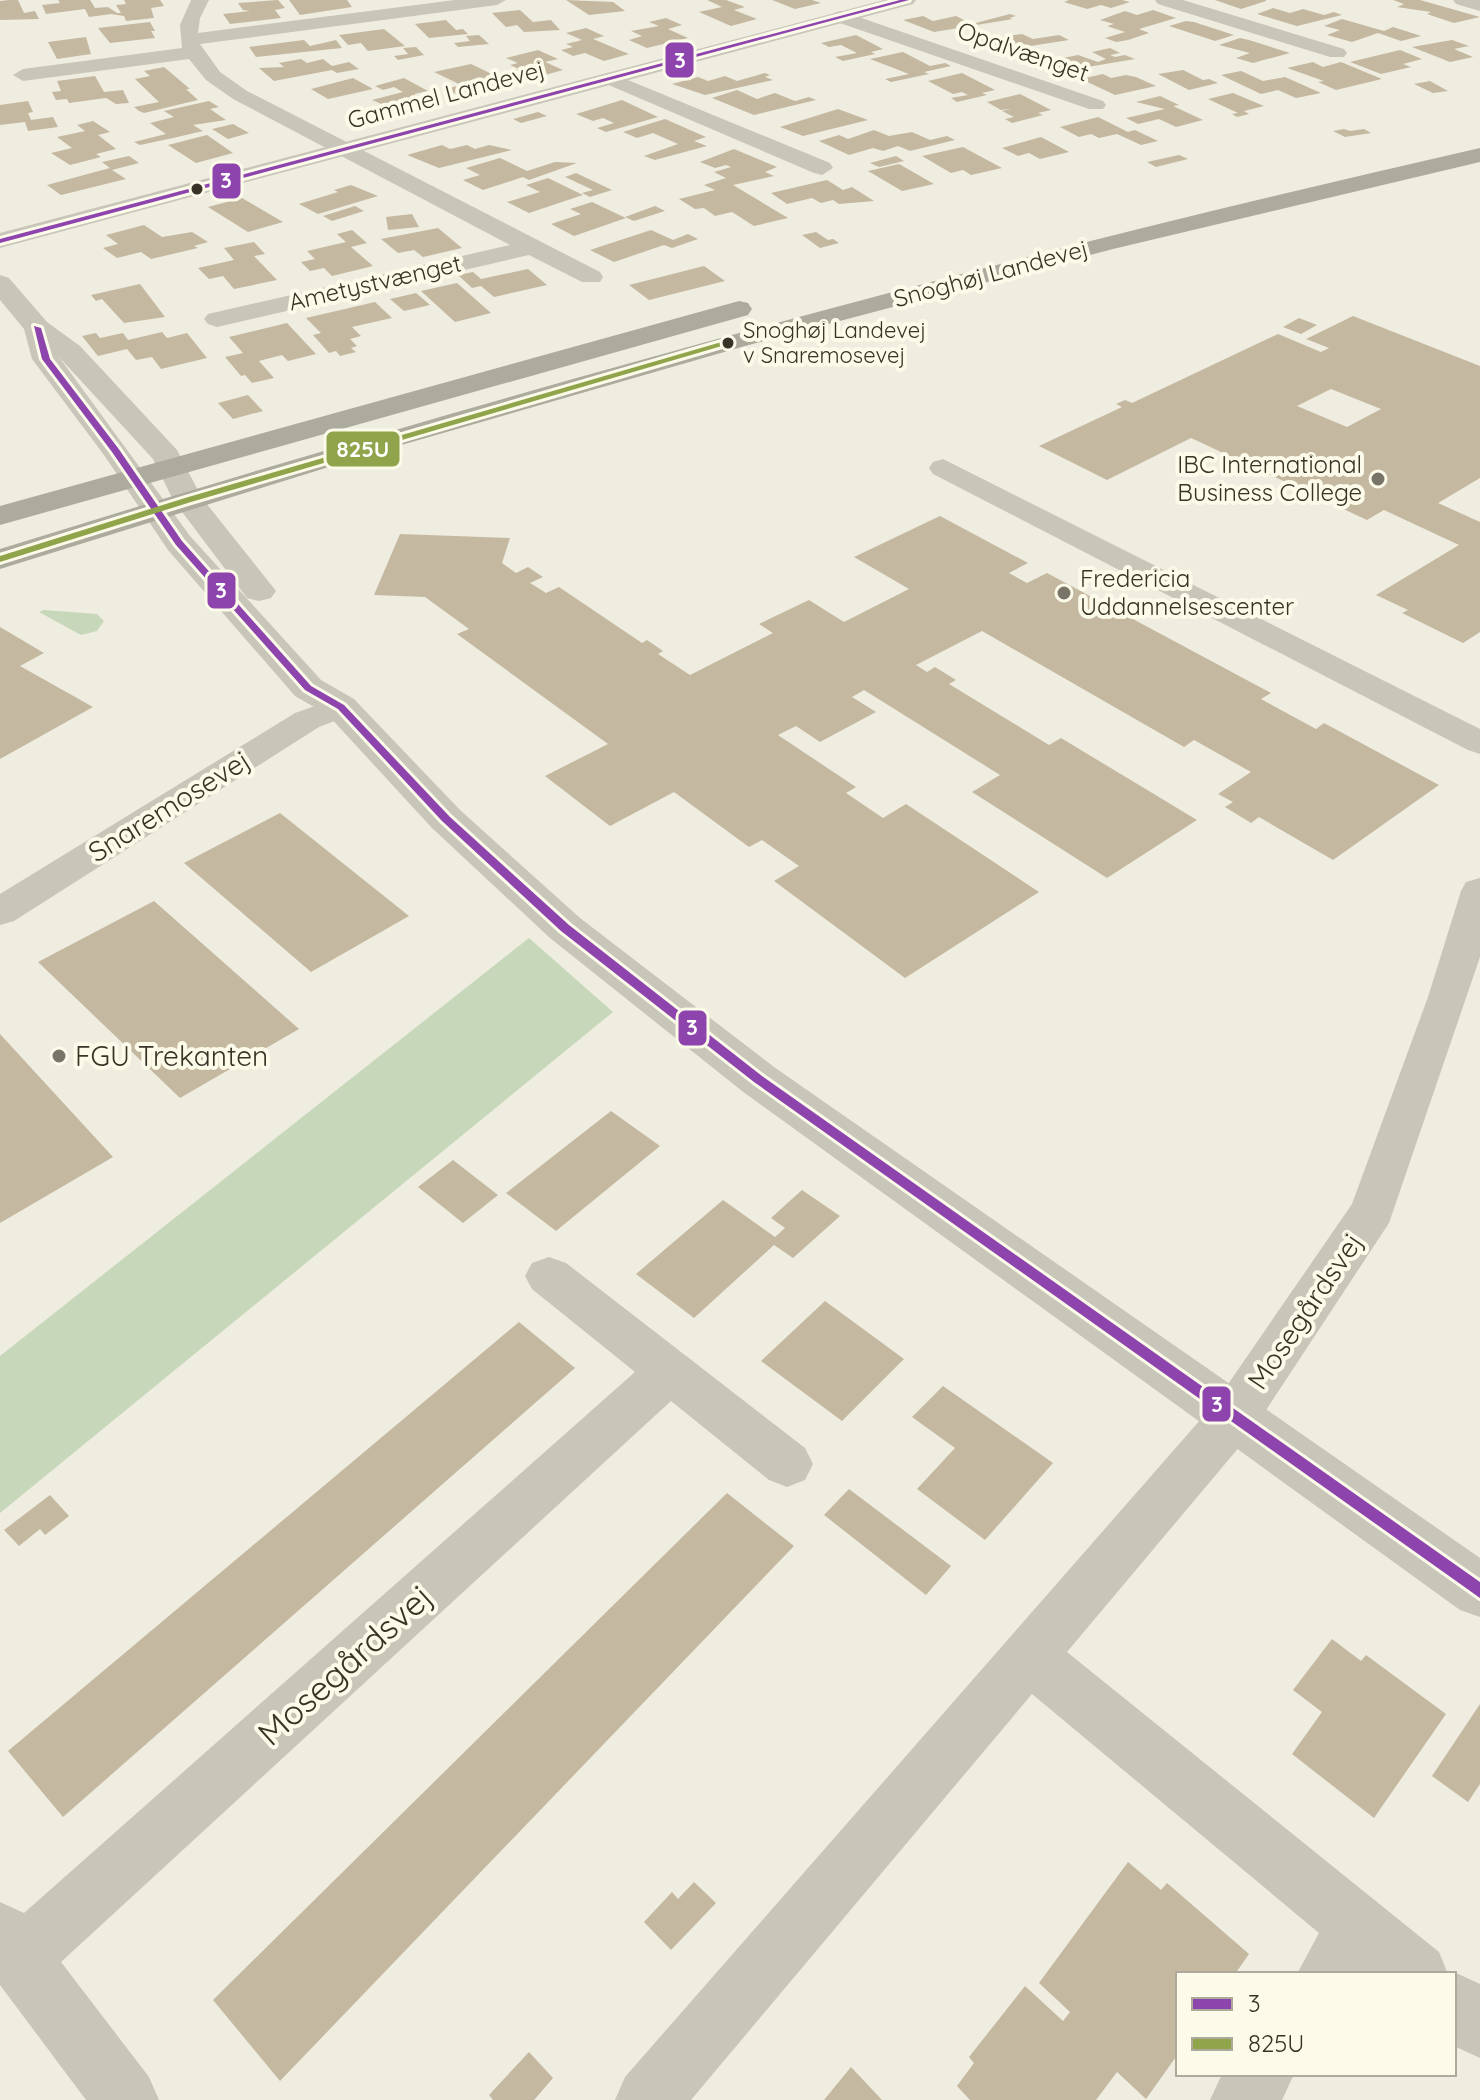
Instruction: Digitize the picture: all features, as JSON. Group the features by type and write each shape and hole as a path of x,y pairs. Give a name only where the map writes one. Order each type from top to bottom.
{"main road":[{"name":"Snoghøj Landevej","path":"0,516 163,489 1018,266 1352,183 1480,155"},
{"path":"0,540 214,473 602,359 667,327 756,304"},
{"name":"Snoghøj Landevej","path":"0,559 163,489"}],"street":[{"path":"192,46 190,15 200,0"},
{"path":"23,74 497,0"},
{"name":"Gammel Landevej","path":"0,241 906,0"},
{"path":"1164,0 1337,53"},
{"path":"1462,0 1480,5"},
{"name":"Opalvænget","path":"841,17 1096,105"},
{"name":"Ametystvænget","path":"192,46 209,71 232,89 341,150 591,277"},
{"path":"611,79 822,168"},
{"name":"Ametystvænget","path":"217,319 533,247"},
{"path":"0,283 37,328 70,352 163,489 179,543 308,688 341,707 446,819 565,928 758,1079 1480,1591"},
{"path":"37,328 46,359 163,489"},
{"path":"943,468 1480,743"},
{"name":"Snaremosevej","path":"0,912 307,720 341,707"},
{"name":"Mosegårdsvej","path":"648,2100 1233,1418 1373,1210 1464,1002 1480,891"},
{"path":"549,1276 787,1464"},
{"name":"Mosegårdsvej","path":"126,2100 10,1946 670,1372"},
{"path":"1028,1656 1344,1950 1411,1972"},
{"path":"1456,2006 1480,2026"},
{"path":"1243,2100 1260,2076"}],"green space":[{"path":"39,612 97,614 104,621 97,631 81,635"},
{"path":"529,938 613,1012 0,1513 0,1356"}],"building":[{"path":"18,0 24,13 35,11 39,19 0,20 0,1"},
{"path":"58,0 90,0 95,8 108,7 117,13 121,13 116,5 126,4 124,0 160,0 164,6 151,8 154,18 126,21 124,16 111,14 89,17 85,9 46,14 42,5 60,3"},
{"path":"278,0 285,8 275,10 281,18 230,24 223,14 250,11 243,10 238,3"},
{"path":"289,0 347,0 352,7 300,15"},
{"path":"566,0 613,2 625,11 589,15"},
{"path":"707,0 726,0 745,7 734,10 757,19 731,26 699,12 722,7"},
{"path":"772,0 812,0 821,3 795,9"},
{"path":"1215,0 1266,0 1266,1 1241,9"},
{"path":"1393,0 1420,0 1480,17 1454,23 1427,14 1431,12 1397,7 1404,4"},
{"path":"1064,2 1130,2 1111,8 1101,5 1087,9"},
{"path":"1273,8 1290,13 1303,9 1324,15 1334,12 1342,15 1297,26 1257,14"},
{"path":"520,10 533,22 551,20 560,30 524,32 517,25 506,27 492,13"},
{"path":"1153,10 1176,18 1139,29 1149,33 1128,40 1116,42 1105,38 1125,32 1107,26 1114,24 1100,20 1125,11 1137,15"},
{"path":"1010,14 1016,16 934,32 903,20 923,16 933,21 956,16 972,24"},
{"path":"666,18 682,25 668,29 688,38 647,48 629,40 642,36 631,31 659,26 649,22"},
{"path":"1342,19 1384,31 1393,27 1421,36 1401,41 1378,33 1352,42 1327,35 1340,30 1324,26"},
{"path":"446,20 456,30 463,29 468,34 429,38 415,24"},
{"path":"1186,21 1234,35 1215,41 1169,26"},
{"path":"150,22 155,38 110,43 98,28"},
{"path":"586,28 604,36 593,39 629,54 604,61 585,53 573,56 561,50 573,47 566,44 582,40 566,33"},
{"path":"384,29 405,46 368,51 361,43 348,45 339,35"},
{"path":"1022,34 1033,39 1059,35 1069,40 992,52 970,41"},
{"path":"479,35 489,44 458,47 454,43 470,41 466,36"},
{"path":"856,35 883,49 871,52 875,54 843,61 835,57 857,53 841,45 829,47 821,43"},
{"path":"86,37 91,54 57,59 48,42"},
{"path":"1240,38 1290,53 1253,63 1236,58 1250,53 1219,45"},
{"path":"304,40 310,46 336,40 342,48 256,57 249,47"},
{"path":"1452,40 1469,46 1454,49 1473,57 1450,62 1412,47"},
{"path":"416,47 424,55 398,60 394,56 408,54 403,48"},
{"path":"1110,48 1120,53 1110,55 1135,59 1052,73 1033,64 1078,55 1098,62 1106,59 1092,52"},
{"path":"538,50 558,59 545,62 563,70 520,82 503,73 519,69 510,65 518,63 506,58"},
{"path":"1400,50 1422,59 1403,64 1411,67 1381,74 1350,62"},
{"path":"903,52 930,66 945,63 951,66 891,82 885,79 909,74 870,59"},
{"path":"301,59 307,63 323,59 332,66 349,62 359,69 337,73 332,70 274,81 259,68 284,67 279,63"},
{"path":"1313,62 1323,67 1341,62 1382,79 1336,90 1318,82 1324,81 1287,68"},
{"path":"471,64 496,76 486,78 503,86 462,97 445,89 461,85 434,72"},
{"path":"164,67 198,100 144,113 139,111 134,107 159,102 135,79 150,76 144,71"},
{"path":"1183,70 1203,80 1218,83 1189,90 1158,74"},
{"path":"1241,71 1263,81 1285,77 1321,93 1296,98 1278,90 1261,94 1221,75"},
{"path":"765,73 770,75 765,77 773,80 705,95 672,84 698,77 708,81 725,76 737,81"},
{"path":"962,73 995,90 957,102 951,98 968,95 962,92 953,94 928,81"},
{"path":"1103,74 1111,78 1136,77 1156,86 1115,95 1081,79"},
{"path":"95,76 104,92 123,90 129,103 116,104 106,98 69,103 67,99 56,100 52,92 61,91 57,81"},
{"path":"353,78 373,89 328,99 311,89"},
{"path":"404,78 428,91 414,94 435,105 403,113 372,100 403,92 394,87 383,90 375,86"},
{"path":"1430,81 1448,91 1433,93 1414,84"},
{"path":"737,90 757,99 775,93 795,101 809,97 816,100 754,115 712,98"},
{"path":"1233,93 1264,106 1244,111 1249,114 1237,117 1232,114 1238,113 1208,99"},
{"path":"1020,94 1051,110 1012,123 1005,119 1014,117 1002,111 1011,109 1001,110 987,102"},
{"path":"1160,96 1203,120 1176,127 1159,119 1138,124 1126,118 1165,109 1136,102"},
{"path":"622,100 658,117 606,132 597,128 614,123 603,118 593,121 576,114"},
{"path":"28,101 33,112 28,113 31,120 53,117 58,127 28,131 25,122 0,125 0,105"},
{"path":"209,101 219,107 210,109 226,120 193,125 203,131 140,145 134,142 166,134 150,123 174,117 164,111"},
{"path":"838,109 868,120 803,136 780,127"},
{"path":"538,112 547,116 521,123 513,119"},
{"path":"1098,117 1128,132 1135,130 1158,141 1141,145 1117,134 1099,138 1091,134 1079,137 1060,127"},
{"path":"665,119 706,137 694,141 707,146 655,160 644,156 678,144 653,133 637,138 623,132"},
{"path":"93,121 110,132 98,135 116,149 96,154 101,157 70,165 51,153 72,148 57,137 85,131 77,125"},
{"path":"233,124 249,133 228,139 212,129"},
{"path":"1364,129 1371,133 1345,137 1333,131"},
{"path":"874,130 889,136 912,132 930,140 947,136 955,140 910,151 898,146 883,151 873,148 849,155 819,141 839,135 848,139"},
{"path":"207,135 233,153 196,163 168,145"},
{"path":"1041,137 1069,152 1040,159 1029,153 1018,156 1002,148"},
{"path":"442,145 450,149 467,145 475,149 489,145 512,150 439,168 407,155"},
{"path":"963,147 1002,168 971,175 963,170 951,173 922,156"},
{"path":"734,149 777,167 765,172 774,176 733,185 788,218 754,226 732,212 715,216 704,208 695,209 679,199 715,190 704,185 726,178 714,172 731,167 715,168 700,162"},
{"path":"1179,155 1188,159 1156,167 1147,162"},
{"path":"129,156 139,163 112,170 126,179 61,195 47,185 110,168 102,162"},
{"path":"896,156 904,161 879,167 870,163"},
{"path":"500,158 527,171 555,162 577,163 529,180 523,177 483,190 463,180 480,175 466,168"},
{"path":"899,164 934,184 902,191 868,171"},
{"path":"576,173 612,190 590,197 582,193 593,190 565,177"},
{"path":"548,178 583,195 529,213 507,202 540,192 526,185"},
{"path":"827,180 843,190 852,187 874,201 839,204 833,200 821,203 812,198 787,204 771,193"},
{"path":"351,185 378,196 318,214 299,204 338,192 334,190"},
{"path":"242,198 283,222 248,232 208,207"},
{"path":"592,202 626,218 574,236 551,224 581,214 570,209"},
{"path":"355,206 364,211 332,221 323,216"},
{"path":"655,206 665,211 634,221 625,217"},
{"path":"412,214 419,227 388,230 386,217"},
{"path":"144,225 162,237 192,232 208,242 194,246 198,248 151,259 141,252 117,258 103,248 118,244 106,235"},
{"path":"438,228 462,248 423,257 414,250 398,253 381,239"},
{"path":"352,230 367,243 351,247 373,266 332,276 324,268 310,271 301,262 315,259 307,251 346,242 337,234"},
{"path":"651,230 673,240 688,234 698,239 672,248 664,245 614,262 590,250"},
{"path":"816,232 839,243 820,248 802,235"},
{"path":"254,242 265,254 254,256 277,280 234,289 223,276 209,279 198,268 234,260 224,248"},
{"path":"704,266 725,281 649,300 629,285"},
{"path":"528,269 547,285 494,297 481,286 472,288 458,275 473,272 481,279"},
{"path":"457,283 491,313 455,322 421,291"},
{"path":"140,284 165,317 124,323 102,299 96,301 91,295"},
{"path":"416,293 430,305 404,311 390,299"},
{"path":"375,302 392,318 352,327 361,336 350,339 357,346 351,348 356,352 340,356 336,351 329,353 313,335 321,333 306,318"},
{"name":"IBC International Business College","path":"1353,316 1480,366 1480,478 1438,503 1480,522 1480,632 1463,643 1402,613 1408,610 1376,595 1459,545 1384,510 1367,520 1191,438 1107,480 1039,446 1122,407 1116,404 1125,400 1132,403 1278,334 1321,352 1329,348 1306,339","holes":["1331,389 1381,409 1347,427 1297,406"]},
{"path":"1299,318 1317,325 1301,334 1283,327"},
{"path":"287,323 316,354 288,361 282,355 259,361 274,378 252,383 245,375 241,376 225,357 243,353 229,337"},
{"path":"162,332 167,338 187,333 207,358 161,369 152,357 136,360 127,349 98,356 82,336 96,333 100,338 123,333 128,340"},
{"path":"248,395 263,411 233,419 218,403"},
{"path":"940,516 1028,563 1009,573 1027,583 1047,573 1271,693 1261,699 1316,729 1324,723 1439,785 1333,860 1259,817 1251,823 1225,807 1233,802 1218,794 1251,772 1194,740 1184,747 982,631 916,665 927,672 935,667 956,680 949,684 1049,745 1061,738 1197,820 1107,878 972,792 1000,775 864,690 852,697 876,712 820,742 796,726 778,735 856,787 846,793 883,818 906,804 1039,892 905,978 774,881 799,866 762,840 749,847 674,792 610,826 545,776 608,744 457,634 469,629 425,597 374,595 400,534 510,538 502,563 516,573 528,567 543,577 530,583 546,593 559,587 642,643 647,640 663,651 658,654 690,675 773,633 759,624 809,600 844,622 909,589 854,557"},
{"path":"0,627 44,653 20,666 93,707 0,759"},
{"path":"280,813 409,916 311,972 184,863"},
{"path":"154,901 299,1029 180,1098 38,962"},
{"path":"0,1034 113,1157 0,1223"},
{"path":"611,1111 660,1146 556,1231 506,1193"},
{"path":"453,1160 498,1195 463,1223 418,1187"},
{"path":"802,1190 840,1216 793,1258 774,1245 694,1318 636,1274 723,1200 775,1237 785,1228 771,1218"},
{"path":"825,1301 904,1359 842,1421 761,1361"},
{"path":"519,1322 575,1368 63,1817 8,1751"},
{"path":"943,1386 1053,1463 985,1540 917,1489 955,1448 912,1417"},
{"path":"849,1489 951,1566 926,1595 824,1515"},
{"path":"727,1493 794,1546 280,2081 213,2000"},
{"path":"50,1495 69,1516 45,1535 40,1529 19,1546 4,1530"},
{"path":"1332,1639 1361,1661 1366,1655 1446,1714 1374,1818 1292,1754 1322,1712 1293,1690"},
{"path":"1480,1704 1480,1784 1468,1802 1432,1776"},
{"path":"1128,1862 1161,1890 1167,1883 1249,1954 1236,1972 1176,1972 1176,2057 1146,2099 1117,2072 1096,2100 970,2100 957,2086 974,2063 969,2057 1025,1986 1063,2021 1070,2012 1039,1983"},
{"path":"694,1882 716,1903 671,1950 644,1922 672,1892 678,1899"},
{"path":"529,2052 553,2078 534,2100 493,2100 489,2095"},
{"path":"851,2067 882,2100 824,2100"}],"transit line":[{"name":"3","path":"0,241 906,0"},
{"name":"3","path":"37,328 46,359 115,450 179,543 308,688 341,707 446,819 565,928 758,1079 1480,1591"},
{"name":"825U","path":"0,559 188,500 728,343"}],"place":[{"name":"Snoghøj Landevej v Snaremosevej","path":"728,343"},
{"name":"IBC International Business College","path":"1378,479"},
{"name":"Fredericia Uddannelsescenter","path":"1064,593"},
{"name":"FGU Trekanten","path":"59,1056"}]}
